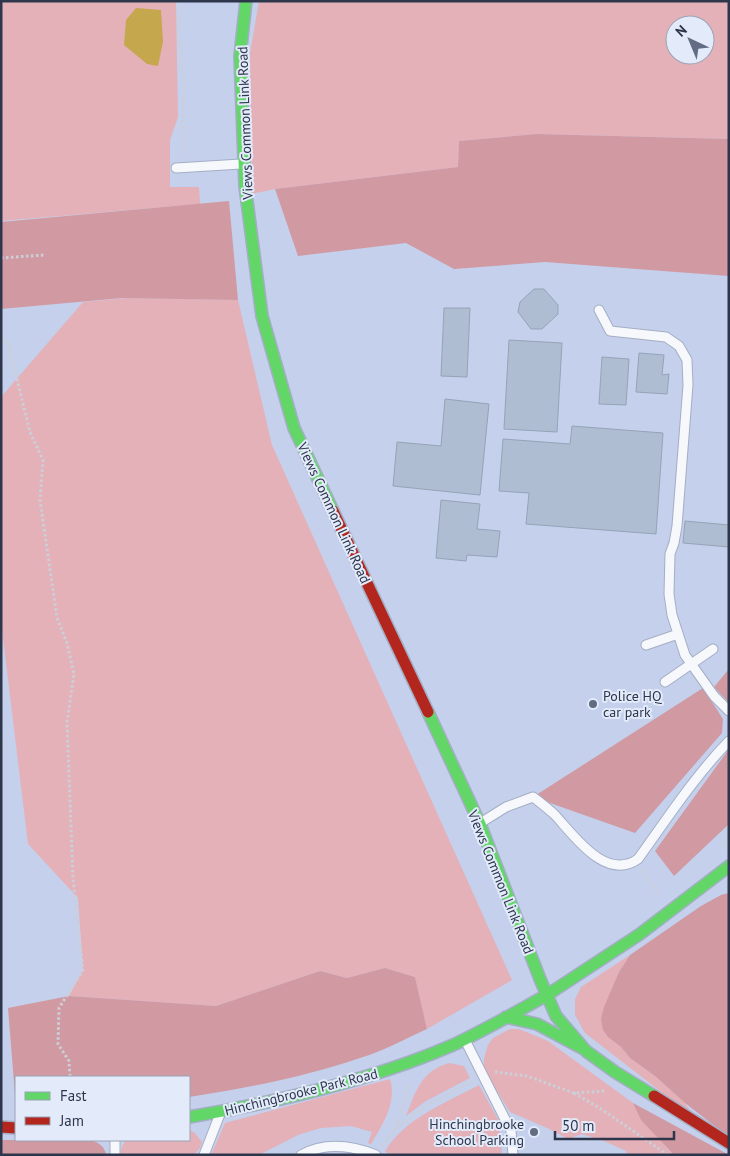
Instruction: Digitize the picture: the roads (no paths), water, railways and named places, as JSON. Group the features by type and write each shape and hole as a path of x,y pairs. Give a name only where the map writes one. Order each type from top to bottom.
{"main road":[{"name":"Views Common Link Road","path":"246,1 240,56 244,164 262,316 294,428 480,824 546,995"},
{"name":"Hinchingbrooke Park Road","path":"190,1117 221,1112 336,1086 438,1052 546,995 628,944 693,896 729,866"},
{"path":"693,896 722,887"},
{"path":"546,995 556,1016 586,1051"},
{"path":"506,1017 537,1024 586,1051 615,1072 729,1143"},
{"path":"1,1127 15,1128"}],"lane":[{"path":"181,168 244,164"},
{"path":"599,310 610,331 666,337 679,346 686,360 688,385 677,526 670,554 669,594 672,615 685,655 714,696 729,711"},
{"path":"646,645 678,634"},
{"path":"665,682 713,649"},
{"path":"480,824 506,807 532,797 553,814 575,839 596,857 612,864 629,865 638,859 692,784 729,741"},
{"path":"465,1039 511,1131 513,1155"},
{"path":"204,1155 221,1112"},
{"path":"114,1155 115,1141"},
{"path":"301,1155 315,1148 335,1145 352,1147 376,1155"}],"place":[{"name":"Police HQ car park","path":"593,704"},
{"name":"Hinchingbrooke School Parking","path":"534,1132"}]}
